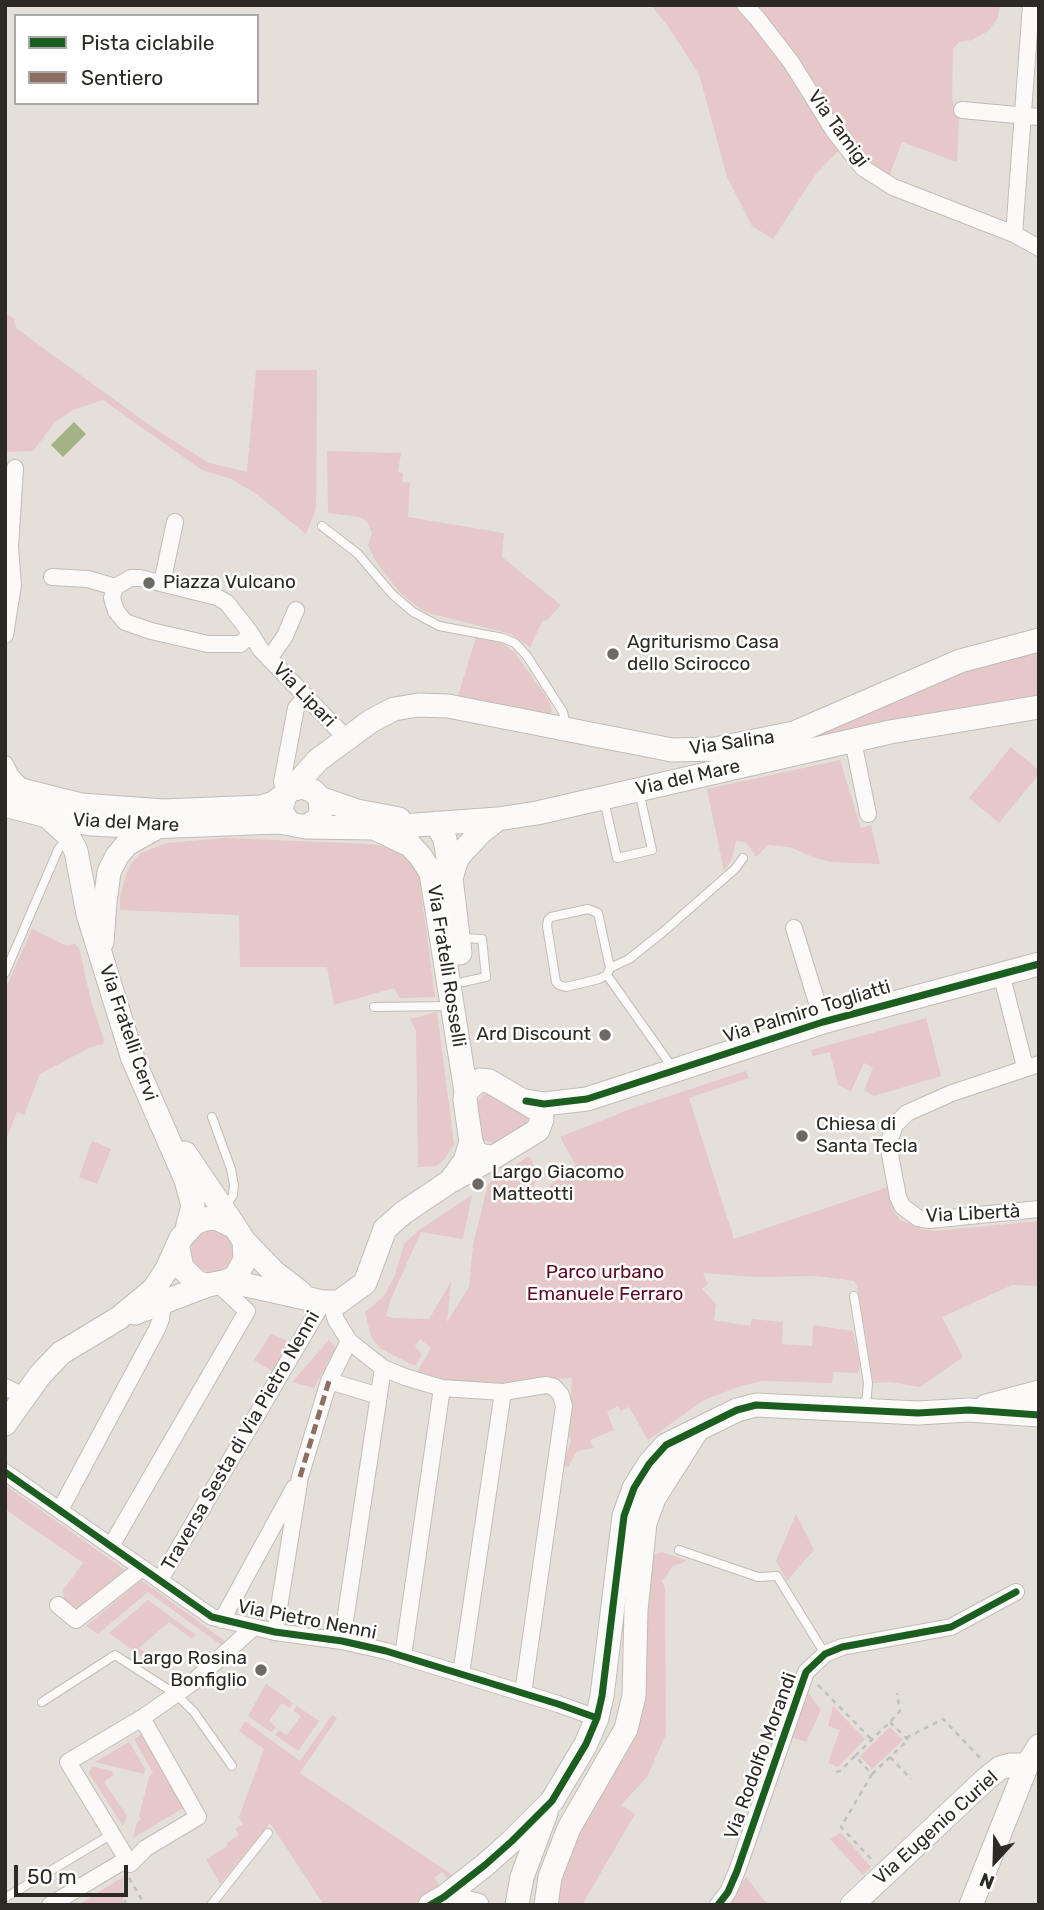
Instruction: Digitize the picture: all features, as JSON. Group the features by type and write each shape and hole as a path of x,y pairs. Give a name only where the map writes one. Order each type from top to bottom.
{"street":[{"name":"Via Tamigi","path":"745,5 791,62 834,131 863,168 893,187 1014,234 1039,248"},
{"path":"1014,234 1031,117 1031,5"},
{"path":"962,110 1031,117"},
{"path":"5,635 15,468"},
{"path":"162,583 175,523"},
{"path":"52,577 88,579 113,587 131,578 217,597 227,603 244,638 265,654 285,636 296,610"},
{"path":"113,587 112,598 116,611 125,622 208,644 244,638"},
{"name":"Via Salina","path":"288,793 318,760 371,721 394,709 419,705 447,706 672,750 715,749 794,733 960,661 1039,640"},
{"name":"Via Lipari","path":"265,654 306,696 344,743"},
{"path":"288,793 282,782 296,708 306,696"},
{"name":"Via del Mare","path":"5,805 91,824 159,827 277,822 298,826 374,828 498,819 604,798 890,732 1039,707"},
{"path":"853,741 868,814"},
{"path":"288,793 281,808 283,814 298,826 313,824 321,812 319,797 327,766 344,743"},
{"path":"5,764 16,789"},
{"path":"288,793 308,788 319,797 357,811 428,823 445,839 441,876"},
{"name":"Via del Mare","path":"16,789 81,805 164,811 261,807 288,793"},
{"path":"46,815 68,835"},
{"name":"Via Fratelli Rosselli","path":"471,1142 441,876 480,833 498,819"},
{"path":"102,956 105,902 113,864 127,844 159,827"},
{"name":"Via Fratelli Rosselli","path":"374,828 410,845 441,876 458,938 475,1058 489,1081"},
{"name":"Via Fratelli Cervi","path":"68,835 76,851 88,914 133,1059 155,1110"},
{"path":"794,928 823,1022"},
{"name":"Via Palmiro Togliatti","path":"587,1099 823,1022 1039,964"},
{"path":"1001,974 1032,1065"},
{"name":"Via Libertà","path":"1032,1065 952,1093 907,1113 895,1125 888,1144 902,1206 918,1218 930,1220 1039,1209"},
{"path":"466,1092 480,1080 489,1081 526,1101 544,1104 587,1099"},
{"path":"119,1318 218,1284 236,1276 245,1260 234,1226 216,1218 205,1219 183,1238 182,1268 198,1283 218,1284 321,1301 352,1294 365,1283 385,1229 403,1213 449,1182 587,1099"},
{"path":"526,1101 540,1111 542,1119 538,1130"},
{"path":"155,1110 234,1226 274,1272 321,1301 349,1341 383,1368 442,1388 503,1392 546,1385 554,1387 561,1395 564,1406 523,1693"},
{"path":"5,1424 15,1392 40,1375 61,1353 119,1318 158,1285 183,1238 193,1206 186,1180 155,1110"},
{"path":"471,1142 475,1152 494,1157"},
{"path":"449,1182 465,1161 471,1142"},
{"path":"111,1546 247,1311 218,1284"},
{"name":"Traversa Sesta di Via Pietro Nenni","path":"160,1580 321,1301"},
{"path":"60,1510 157,1329 163,1302"},
{"path":"275,1632 300,1477 329,1381 349,1341"},
{"path":"342,1641 383,1368"},
{"path":"329,1381 379,1396"},
{"path":"403,1656 442,1388"},
{"path":"461,1674 503,1392"},
{"path":"969,1410 1039,1392"},
{"path":"517,1905 525,1866 552,1801 586,1744 597,1718 611,1638 624,1516 634,1488 649,1464 666,1445 737,1410 756,1405 918,1412 969,1410 1039,1415"},
{"path":"546,1905 550,1877 569,1828 626,1729 634,1696 636,1599 645,1523 654,1498 698,1430"},
{"name":"Via Pietro Nenni","path":"5,1472 212,1617 275,1632 342,1641 403,1656 597,1718"},
{"path":"222,1620 300,1477"},
{"path":"58,1605 76,1620 142,1567"},
{"name":"Via Rodolfo Morandi","path":"718,1905 728,1892 737,1871 806,1672 825,1654 842,1647 951,1627 1016,1592"},
{"path":"127,1865 112,1833 68,1762 177,1695 254,1627"},
{"path":"50,1905 127,1865 146,1848 198,1817 142,1718"},
{"path":"971,1905 1033,1756"},
{"name":"Via Eugenio Curiel","path":"852,1905 994,1772 1033,1756"},
{"path":"437,1901 512,1841 552,1801"},
{"path":"437,1901 477,1905"}],"lane":[{"path":"322,526 358,554 392,593 413,612 439,626 503,638 515,643 527,656 563,712 567,729"},
{"path":"604,798 617,858 652,850 639,790"},
{"path":"5,973 58,850 68,835"},
{"path":"673,1070 609,971 598,913 588,909 548,920 556,982 566,987 599,979 609,971 629,959 663,932 743,858"},
{"path":"374,1007 454,1006"},
{"path":"212,1117 231,1169 234,1185 234,1226"},
{"path":"854,1296 868,1383 866,1410"},
{"path":"680,1550 758,1577 777,1576 825,1654"},
{"path":"42,1702 115,1655 177,1695 194,1712 232,1766"},
{"path":"5,1898 112,1833"},
{"path":"211,1905 268,1833"}],"path":[{"path":"806,1672 872,1740"},
{"path":"836,1772 841,1771 900,1711 897,1693"},
{"path":"906,1738 943,1719 994,1772"},
{"path":"884,1874 841,1827 872,1774 908,1740 890,1722"},
{"path":"855,1756 872,1774"},
{"path":"890,1757 911,1779"},
{"path":"116,1879 127,1865"},
{"path":"125,1905 127,1865"},
{"path":"127,1865 145,1905"}],"green space":[{"path":"651,5 734,5 776,52 840,149 815,175 773,239 752,226 727,177 699,74"},
{"path":"754,5 1000,5 998,18 988,31 972,40 959,42 953,49 952,98 959,118 957,162 902,142 888,179 866,164"},
{"path":"5,313 13,318 17,329 155,429 209,463 247,472 256,370 317,370 316,509 306,534 255,493 231,479 202,470 103,400 73,410 55,422 33,451 5,452"},
{"path":"327,451 401,453 398,472 403,473 402,482 410,483 408,517 504,533 502,557 561,605 546,621 543,620 530,647 511,634 425,612 400,593 375,560 368,545 372,533 367,521 359,517 328,513"},
{"path":"476,637 504,644 515,653 549,701 552,711 550,715 491,708 458,696"},
{"path":"1039,651 1039,695 952,709 806,739 936,680"},
{"path":"1011,747 1039,770 1039,774 999,823 969,798"},
{"path":"840,760 861,828 871,825 880,864 831,862 790,847 768,845 756,857 746,842 736,841 732,859 724,871 707,789"},
{"path":"226,838 371,844 401,853 409,860 419,877 435,997 400,998 394,988 334,1005 327,967 240,967 239,915 120,910 120,897 127,872 141,853 167,843"},
{"path":"32,929 67,946 74,944 79,948 91,1001 104,1040 103,1044 91,1047 40,1074 24,1115 17,1112 5,1142 5,990"},
{"path":"437,1012 454,1144 444,1160 436,1166 418,1167 416,1031 410,1019"},
{"path":"926,1018 941,1076 874,1096 864,1090 873,1068 864,1063 851,1091 838,1085 830,1052 813,1056 811,1050"},
{"name":"Parco urbano Emanuele Ferraro","path":"746,1071 749,1078 689,1098 734,1239 888,1187 894,1212 900,1220 922,1229 935,1231 1039,1221 1039,1286 1012,1285 942,1317 963,1357 920,1387 890,1382 873,1383 854,1281 817,1276 755,1277 703,1273 708,1284 702,1289 716,1304 714,1320 750,1326 752,1319 783,1322 782,1344 812,1346 813,1325 853,1331 860,1365 858,1373 833,1372 832,1383 762,1381 741,1386 704,1400 648,1440 629,1407 621,1411 618,1406 607,1412 614,1430 590,1440 593,1448 577,1451 568,1467 563,1465 571,1441 569,1433 572,1378 543,1379 506,1386 424,1378 416,1374 431,1348 420,1339 415,1346 422,1355 415,1366 381,1349 371,1337 365,1312 384,1296 395,1275 404,1244 418,1231 472,1195 463,1239 421,1232 386,1316 429,1319 451,1282 447,1322 469,1287 473,1245 488,1184 529,1156 539,1176 529,1193 535,1205 551,1184 576,1166 560,1137 636,1107"},
{"path":"488,1094 526,1111 529,1118 525,1124 493,1143 481,1140 476,1105 482,1095"},
{"path":"92,1141 111,1149 97,1184 79,1177"},
{"path":"212,1230 227,1236 233,1251 227,1266 212,1272 197,1266 191,1251 197,1236"},
{"path":"271,1334 290,1342 273,1372 254,1360"},
{"path":"329,1340 336,1347 314,1388 292,1382"},
{"path":"5,1485 125,1570 75,1610 65,1604 63,1590 83,1563 5,1509"},
{"path":"796,1514 814,1550 787,1581 776,1561"},
{"path":"662,1552 687,1561 673,1566 662,1581 665,1588 666,1734 647,1777 621,1805 635,1814 582,1905 556,1905 558,1890 576,1840 597,1797 629,1750 644,1710 647,1599 654,1555"},
{"path":"141,1580 225,1641 221,1645 148,1592 98,1634 86,1626"},
{"path":"148,1600 196,1635 192,1639 169,1622 139,1648 149,1656 145,1659 109,1633"},
{"path":"266,1684 293,1703 289,1708 282,1703 269,1721 276,1727 271,1732 248,1716"},
{"path":"807,1691 821,1710 806,1742 792,1737"},
{"path":"297,1706 319,1721 298,1751 275,1735 279,1730 287,1735 301,1716 293,1711"},
{"path":"833,1706 865,1739 838,1767 828,1763 840,1730 828,1726"},
{"path":"332,1715 337,1718 300,1773 454,1876 448,1879 442,1872 434,1878 440,1886 413,1905 324,1905 270,1823 220,1884 206,1859 228,1846 227,1843 239,1835 235,1829 243,1824 239,1817 264,1749 239,1731 245,1721 300,1761"},
{"path":"890,1727 903,1740 872,1769 860,1756"},
{"path":"142,1734 185,1807 133,1838 137,1822 141,1820 139,1816 149,1777 153,1773 134,1739"},
{"path":"129,1742 145,1769 144,1774 95,1762"},
{"path":"92,1766 112,1771 113,1775 104,1782 127,1816 123,1826 89,1773"},
{"path":"841,1833 871,1867 863,1875 830,1839"},
{"path":"123,1877 123,1905 78,1905"},
{"path":"746,1877 768,1905 730,1905"}],"shaded area":[{"path":"74,422 86,434 63,457 51,445"}],"marked path":[{"path":"300,1477 329,1381"}],"cycle path":[{"path":"526,1101 544,1104 587,1099 823,1022 1039,964"},
{"path":"430,1905 485,1865 552,1801 586,1744 597,1718 602,1696 624,1516 634,1488 649,1464 666,1445 737,1410 756,1405 918,1413 969,1410 1039,1415"},
{"path":"5,1472 212,1617 275,1632 342,1641 386,1651 597,1718"},
{"path":"718,1905 728,1892 737,1871 806,1672 825,1654 842,1647 951,1627 1016,1592"}],"place":[{"name":"Piazza Vulcano","path":"149,583"},
{"name":"Agriturismo Casa dello Scirocco","path":"613,654"},
{"name":"Ard Discount","path":"605,1035"},
{"name":"Chiesa di Santa Tecla","path":"802,1136"},
{"name":"Largo Giacomo Matteotti","path":"478,1184"},
{"name":"Largo Rosina Bonfiglio","path":"261,1670"}]}
